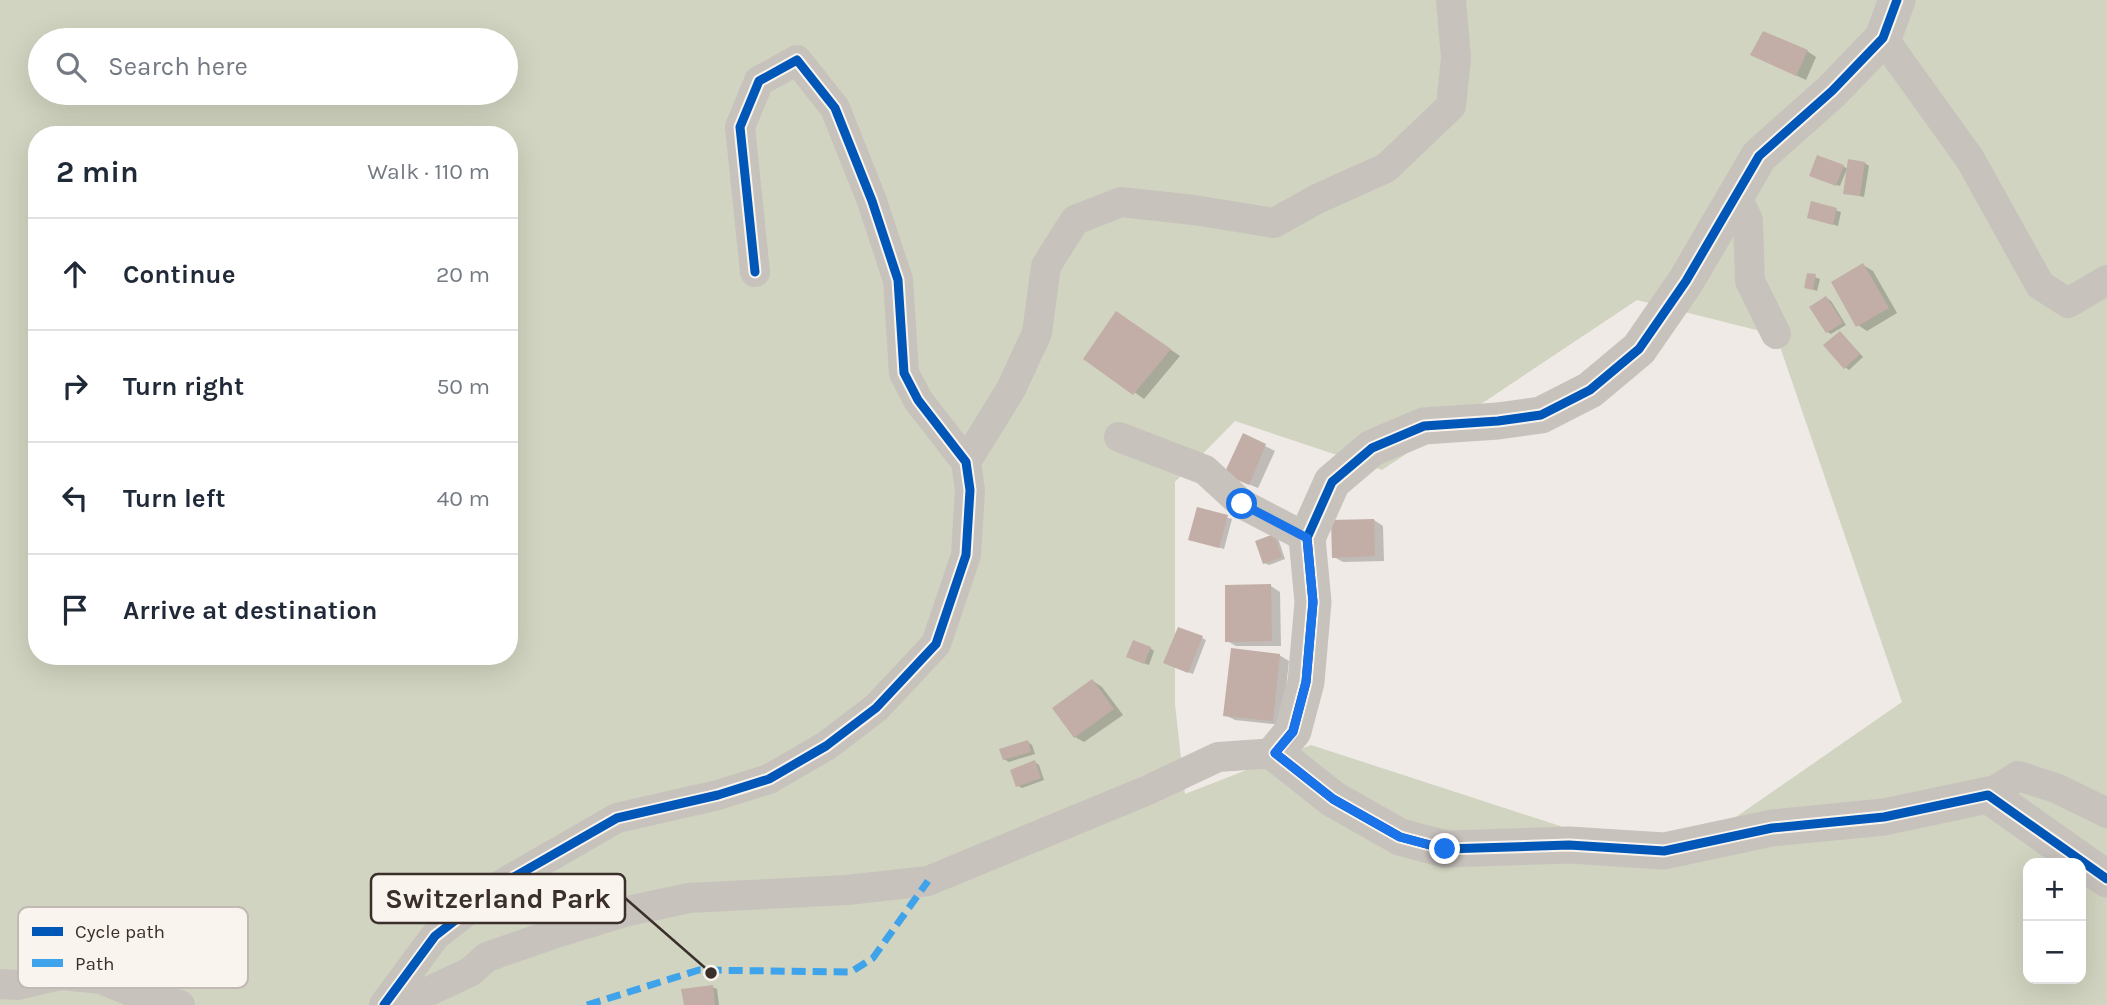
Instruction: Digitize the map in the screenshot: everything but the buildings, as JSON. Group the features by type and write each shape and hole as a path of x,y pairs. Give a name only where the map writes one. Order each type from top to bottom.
{"street":[{"path":"966,463 1011,389 1037,333 1046,266 1076,220 1121,202 1275,223 1317,199 1386,168 1451,106 1456,58 1451,0"},
{"path":"1275,753 1293,732 1306,682 1313,602 1307,538 1332,482 1372,448 1424,426 1541,415 1590,390 1639,349 1686,281 1759,156 1832,91 1883,38 1897,0"},
{"path":"1883,38 1969,159 2040,285 2068,303 2107,281"},
{"path":"384,1005 435,936 502,884 617,818 718,795 769,779 825,746 876,708 936,644 966,555 970,490 966,463 918,400 904,373 898,280 872,201 835,108 797,60 759,81 740,127 755,272"},
{"path":"1735,194 1748,220 1750,281 1776,334"},
{"path":"1119,437 1205,470 1242,504 1307,538"},
{"path":"399,1005 470,972 487,957 628,911 689,898 847,890 928,881 1148,790 1218,757 1275,753 1333,799 1400,837 1445,849 1569,845 1664,851 1772,828 1884,817 1988,795 2018,776 2056,788 2107,813"},
{"path":"1988,795 2107,879"},
{"path":"0,984 18,985"},
{"path":"123,988 150,999 180,1005"}],"green space":[{"path":"0,0 2107,0 2107,1005 0,1005","holes":["1637,300 1776,335 1902,702 1671,862 1311,745 1185,794 1175,704 1175,482 1235,421 1382,470"]}],"marked path":[{"path":"587,1005 699,970 851,972 873,958 928,881"}],"cycle path":[{"path":"1897,0 1883,38 1832,91 1759,156 1686,281 1639,349 1590,390 1541,415 1424,426 1372,448 1332,482 1307,538 1313,602 1306,682 1293,731 1275,753 1333,799 1400,837 1445,849 1569,845 1664,851 1772,828 1884,817 1988,795 2107,879"},
{"path":"384,1005 435,936 502,884 617,818 718,795 769,779 826,746 876,708 936,644 966,555 970,490 966,462 918,400 904,373 898,280 872,201 835,108 797,60 759,81 740,127 755,272"}],"place":[{"name":"Switzerland Park","path":"711,973"}],"route":[{"path":"1242,504 1307,538 1313,602 1306,682 1293,732 1275,753 1333,799 1400,837 1445,849"}]}
